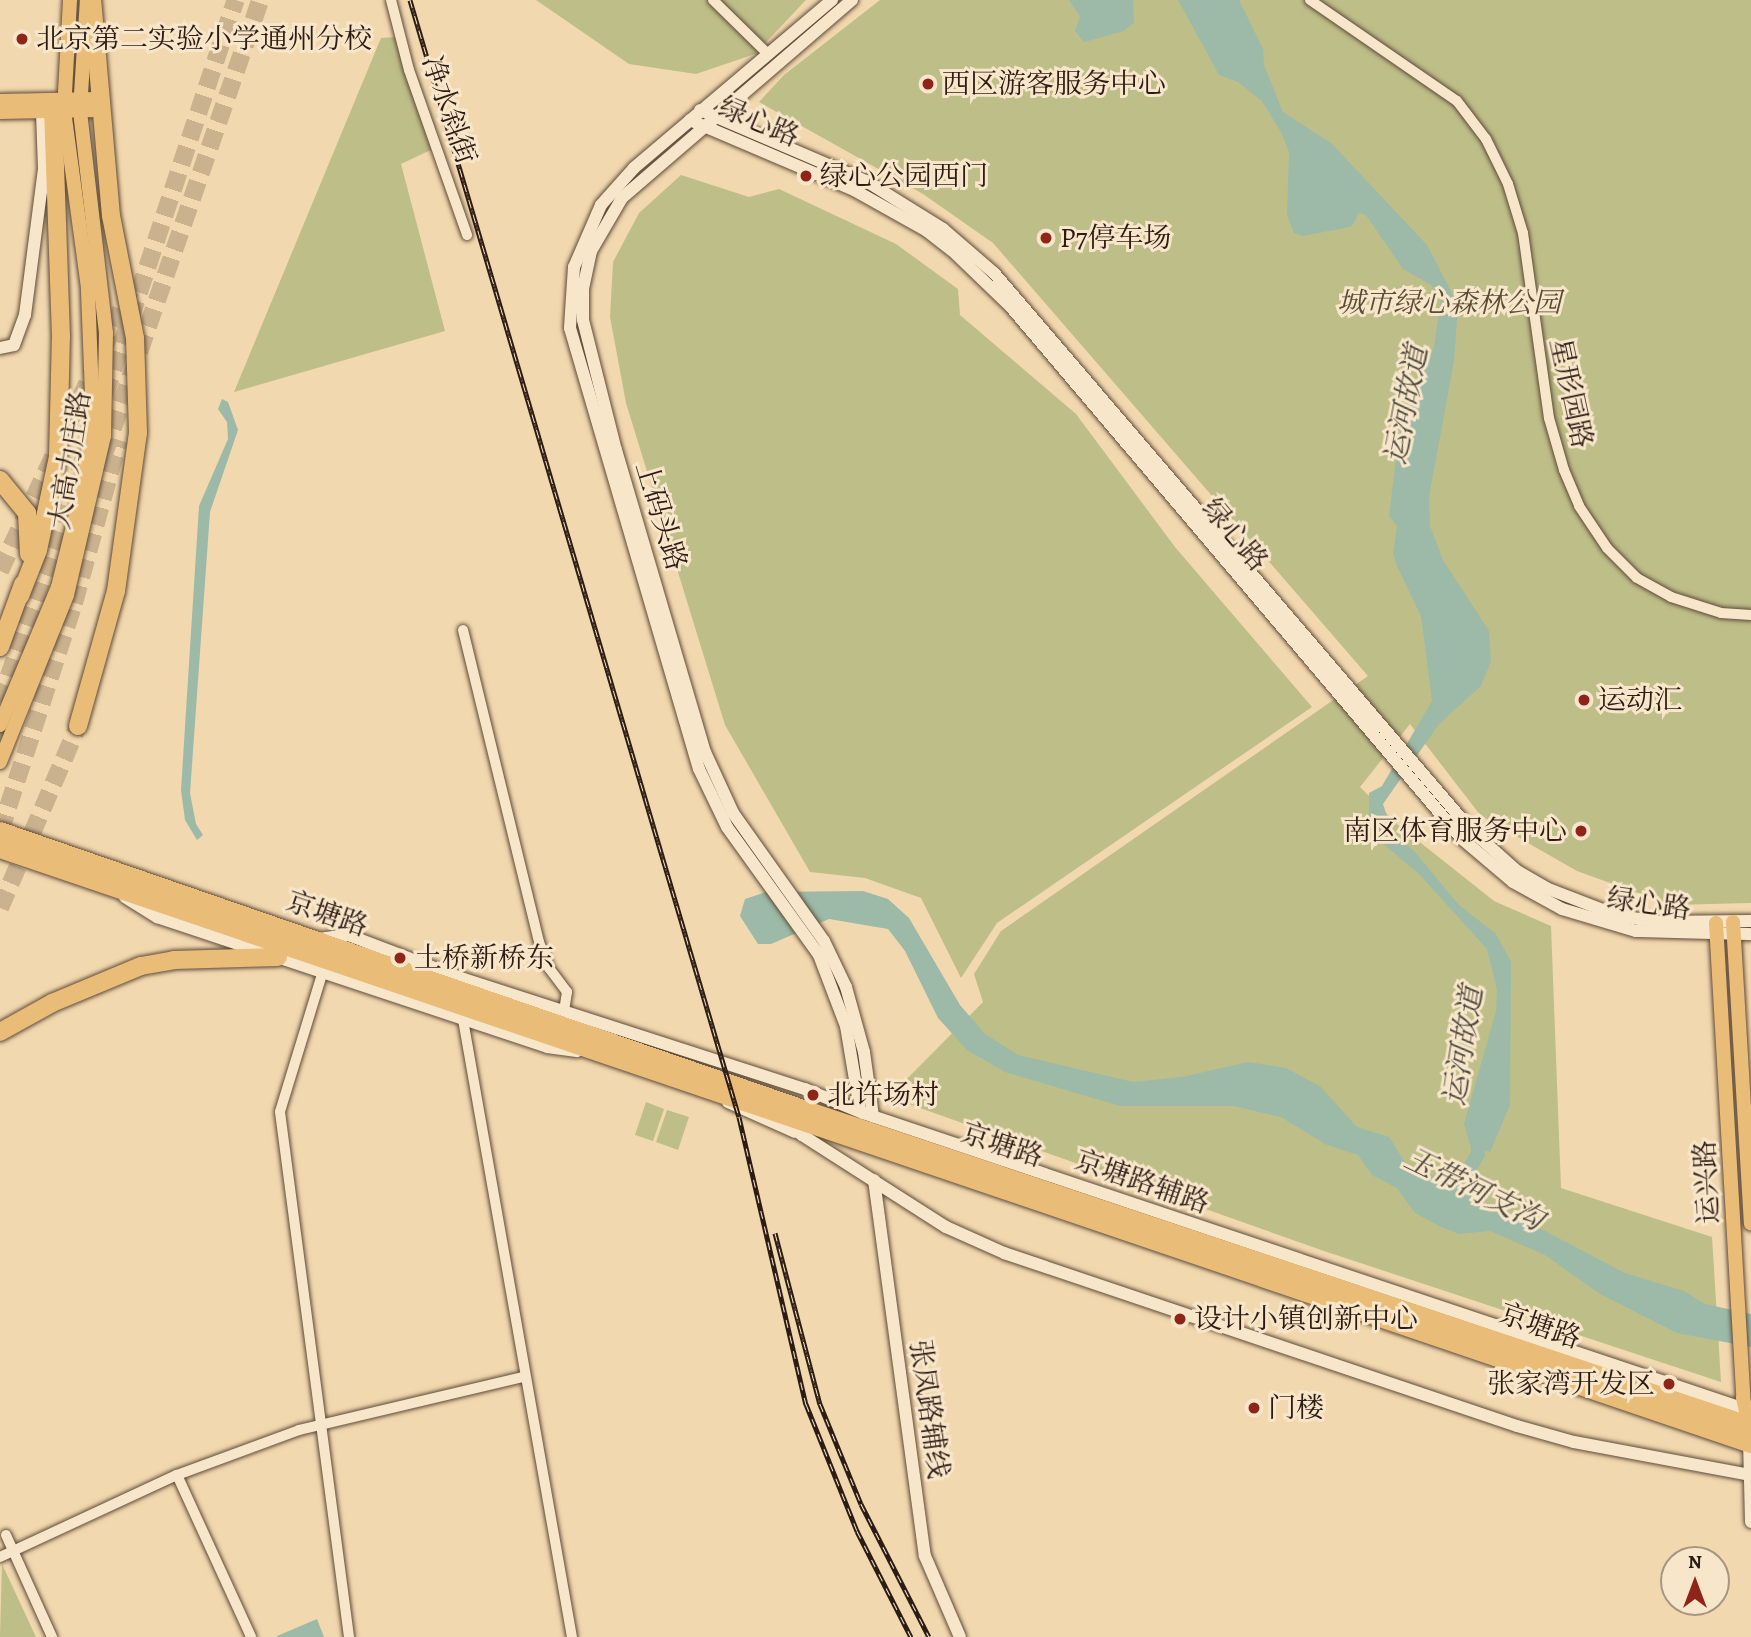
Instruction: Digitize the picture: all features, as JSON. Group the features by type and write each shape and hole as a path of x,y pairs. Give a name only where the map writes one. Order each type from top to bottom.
{"highway":[{"path":"0,647 41,537 58,457 72,107 89,0"},
{"path":"72,107 111,216 135,338 138,433 118,581 78,726"},
{"path":"0,480 20,499 30,524 20,596"},
{"name":"京塘路","path":"0,831 319,939 460,1002 563,1018 874,1133 1005,1173 1750,1426"},
{"name":"京塘路","path":"0,849 460,1002 719,1096 1750,1426"},
{"path":"0,1032 63,998 141,966 174,960 278,957"},
{"path":"358,983 398,982"}],"main road":[{"path":"0,348 14,345 25,315 29,256 44,169 72,107 70,0"},
{"name":"上码头路","path":"832,0 767,53 714,115 696,123 664,152 617,185 591,222 574,267 570,304 580,371 687,713 733,813 824,941 846,988 864,1052 866,1113"},
{"name":"上码头路","path":"696,123 700,110 745,81 852,0"},
{"path":"0,102 72,107"},
{"path":"0,112 72,107"},
{"name":"大高力庄路","path":"0,725 58,587 76,520 93,421 90,301 72,107"},
{"name":"大高力庄路","path":"0,762 67,596 104,436 106,333 72,107"},
{"name":"绿心路","path":"700,110 866,181 943,229 994,273 1492,850 1546,888 1583,904 1656,922 1717,930"},
{"name":"绿心路","path":"696,123 891,209 974,270 1011,307 1444,817 1486,861 1538,897 1594,921 1667,936 1733,929 1751,934"},
{"path":"101,883 157,917 358,983 460,1002"},
{"name":"绿心路","path":"1733,929 1751,921"},
{"name":"运兴路","path":"1733,929 1751,1223"},
{"name":"运兴路","path":"1717,930 1741,1348 1747,1378 1750,1426"},
{"name":"京塘路辅路","path":"319,939 348,935 563,1018 866,1113 1750,1426"},
{"path":"719,1096 747,1114 802,1135"},
{"path":"783,1117 802,1135 946,1227 1004,1253 1517,1426 1574,1442 1750,1475"},
{"name":"张凤路辅线","path":"874,1181 925,1556 960,1637"},
{"path":"1750,1426 1751,1522"}],"street":[{"name":"净水斜街","path":"391,0 409,70 438,141 467,235"},
{"path":"713,0 767,53"},
{"name":"星形园路","path":"1310,0 1457,101 1486,139 1508,184 1523,233 1549,418 1564,470 1579,506 1607,548 1637,578 1671,597 1721,613 1751,615"},
{"path":"463,629 539,942 550,968 567,992 563,1018"},
{"path":"323,971 280,1112 349,1637"},
{"path":"460,1002 524,1377 572,1637"},
{"path":"0,1557 177,1475 321,1425 524,1377"},
{"path":"177,1475 251,1637"},
{"path":"6,1535 52,1637"}],"green space":[{"path":"536,0 806,0 755,54 696,74 629,64"},
{"name":"城市绿心森林公园","path":"880,0 1751,0 1751,903 1671,905 1577,871 1481,816 1410,724 1360,787 1397,824 1494,901 1551,926 1561,1188 1712,1237 1721,1382 1324,1251 889,1097 983,1002 974,974 1001,931 1368,676 993,243 923,194 759,102 784,75"},
{"path":"395,37 435,148 401,164 445,331 234,392 381,38"},
{"path":"681,175 749,197 779,189 896,244 958,289 960,315 1076,414 1175,547 1312,707 997,923 961,978 921,898 865,878 810,872 725,725 626,403 610,317 613,262 639,213"},
{"path":"646,1102 664,1109 653,1141 635,1135"},
{"path":"667,1110 689,1117 678,1150 656,1142"},
{"path":"2,1564 36,1637 0,1637"}],"shaded area":[{"path":"1069,0 1133,0 1134,22 1124,31 1084,42 1075,31 1080,16"},
{"path":"1178,0 1239,0 1263,49 1264,65 1283,112 1331,143 1427,245 1458,305 1454,361 1429,497 1430,526 1443,560 1489,631 1491,661 1481,686 1439,724 1383,804 1392,832 1415,852 1459,905 1496,934 1511,962 1510,1105 1490,1152 1470,1145 1464,1124 1496,1011 1497,990 1487,949 1419,874 1373,835 1369,821 1369,793 1382,786 1432,701 1421,616 1393,554 1397,526 1389,516 1399,435 1434,347 1441,298 1431,285 1403,269 1366,215 1359,213 1352,226 1303,236 1294,233 1287,215 1289,152 1282,134 1262,101 1238,82 1219,75"},
{"path":"222,399 228,402 238,430 210,512 190,793 196,824 203,835 197,840 185,820 181,790 199,506 228,439 227,422 218,409"},
{"path":"863,891 888,899 909,918 960,1005 985,1034 1018,1055 1133,1082 1182,1077 1248,1062 1286,1068 1321,1087 1357,1127 1389,1137 1408,1167 1466,1187 1484,1209 1524,1220 1625,1273 1684,1291 1705,1304 1751,1314 1751,1347 1677,1333 1600,1294 1545,1255 1490,1231 1459,1234 1441,1227 1415,1213 1397,1188 1372,1175 1358,1155 1325,1144 1281,1117 1234,1106 1120,1106 1005,1072 967,1050 938,1018 905,951 888,929 829,919 771,944 758,944 740,916 745,899 766,892"},
{"path":"317,1619 324,1637 276,1637 277,1636"}],"waterway":[{"name":"运河故道","path":"1469,1169 1478,1154 1477,1132"}],"tunnel":[{"path":"105,395 236,0"},
{"path":"104,454 260,0"},
{"path":"0,571 130,291"},
{"path":"0,832 74,603 119,440"},
{"path":"0,702 85,455"},
{"path":"0,741 12,708"},
{"path":"0,908 78,726"}],"railway":[{"path":"410,0 739,1117 806,1404 857,1531 911,1637"},
{"path":"775,1233 820,1404 861,1504 929,1637"}],"place":[{"name":"北京第二实验小学通州分校","path":"22,39"},
{"name":"西区游客服务中心","path":"928,84"},
{"name":"绿心公园西门","path":"806,176"},
{"name":"P7停车场","path":"1046,238"},
{"name":"运动汇","path":"1584,700"},
{"name":"南区体育服务中心","path":"1581,831"},
{"name":"土桥新桥东","path":"400,958"},
{"name":"北许场村","path":"813,1095"},
{"name":"设计小镇创新中心","path":"1180,1319"},
{"name":"张家湾开发区","path":"1669,1384"},
{"name":"门楼","path":"1254,1408"}],"water label":[{"name":"玉带河支沟","path":"1474,1189"}]}
